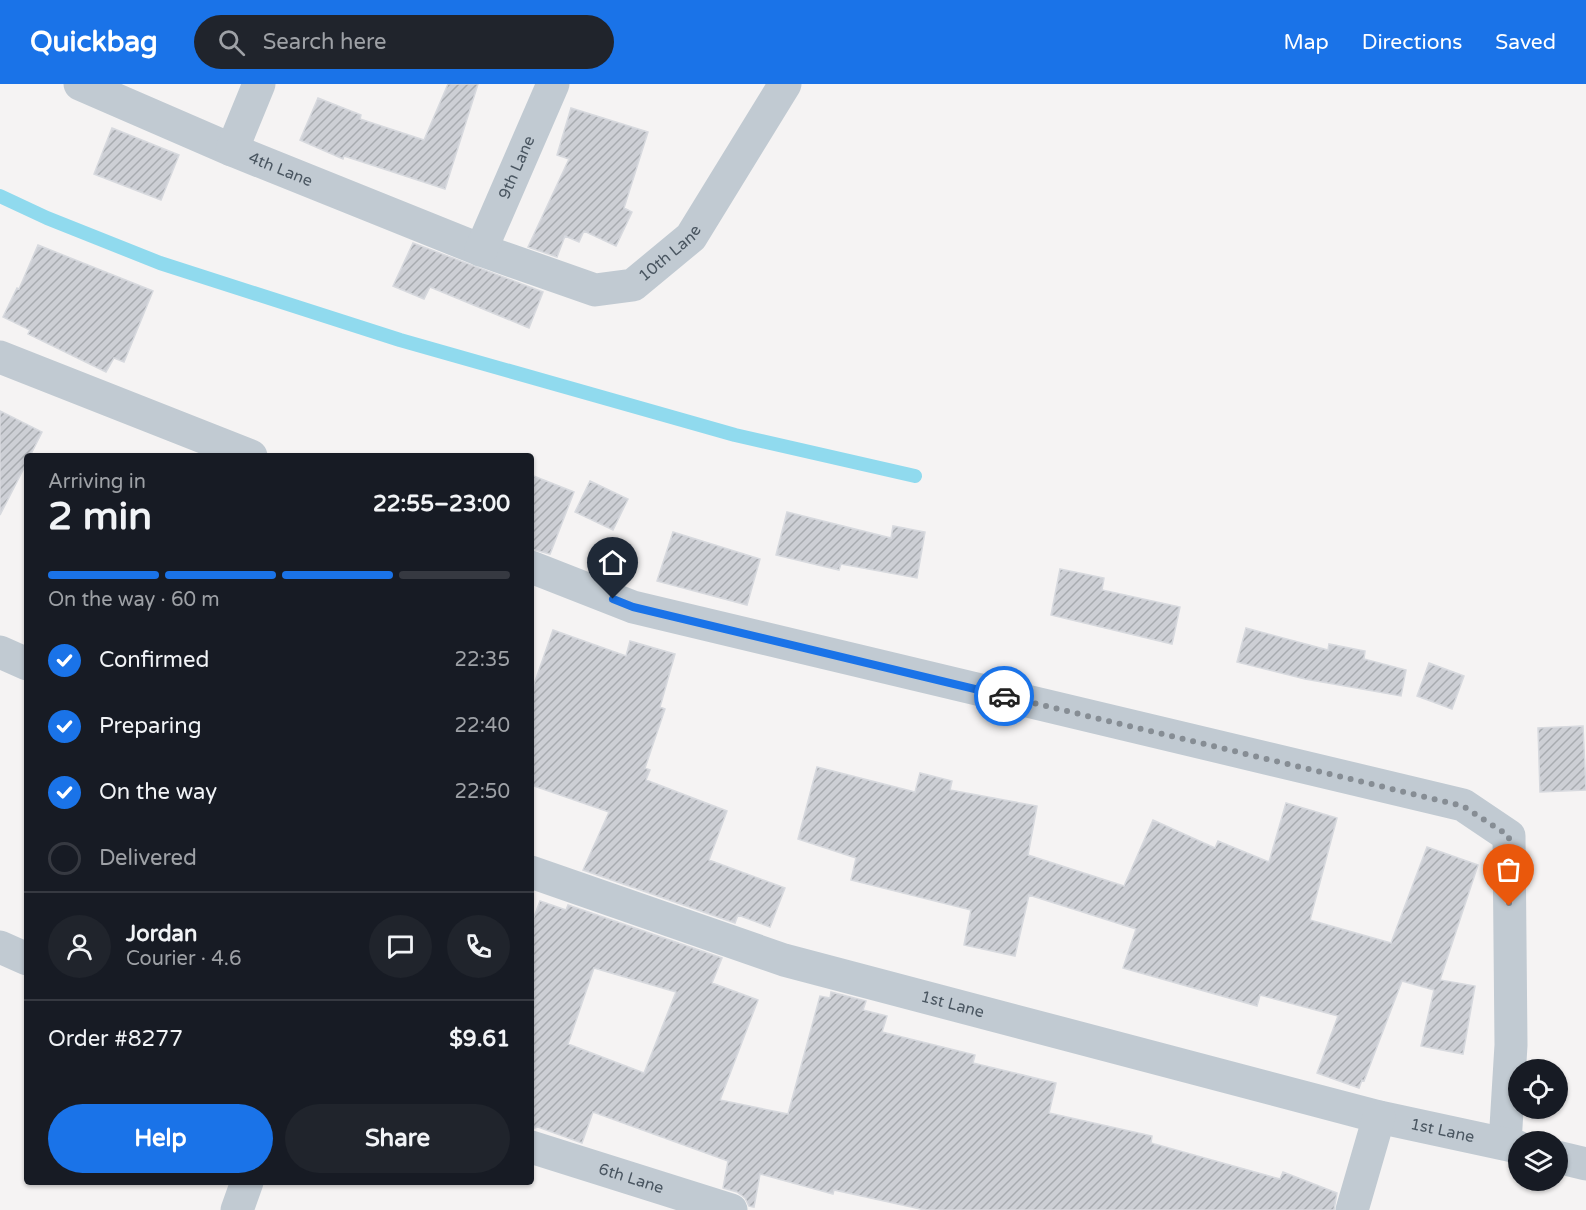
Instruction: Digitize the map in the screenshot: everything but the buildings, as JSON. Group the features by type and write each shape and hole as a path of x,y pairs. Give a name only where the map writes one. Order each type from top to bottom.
{"street":[{"name":"4th Lane","path":"80,84 232,150 481,250"},
{"path":"232,150 259,84"},
{"name":"9th Lane","path":"481,250 553,84"},
{"name":"10th Lane","path":"481,250 595,290 633,285 692,237 785,84"},
{"path":"0,357 243,453"},
{"path":"534,568 633,607 1463,806 1509,836 1511,1131"},
{"path":"0,652 24,663"},
{"name":"1st Lane","path":"534,873 784,960 1379,1117 1508,1144"},
{"path":"0,947 24,958"},
{"path":"1352,1210 1379,1117"},
{"name":"6th Lane","path":"534,1148 731,1210"},
{"path":"1568,1159 1586,1164"},
{"path":"237,1210 246,1185"}],"waterway":[{"path":"0,196 47,218 160,263 400,340 735,435 915,476"}],"way so far":[{"path":"1004,696 1463,806 1509,836 1509,906"}],"route":[{"path":"613,599 633,607 1004,696"}]}
